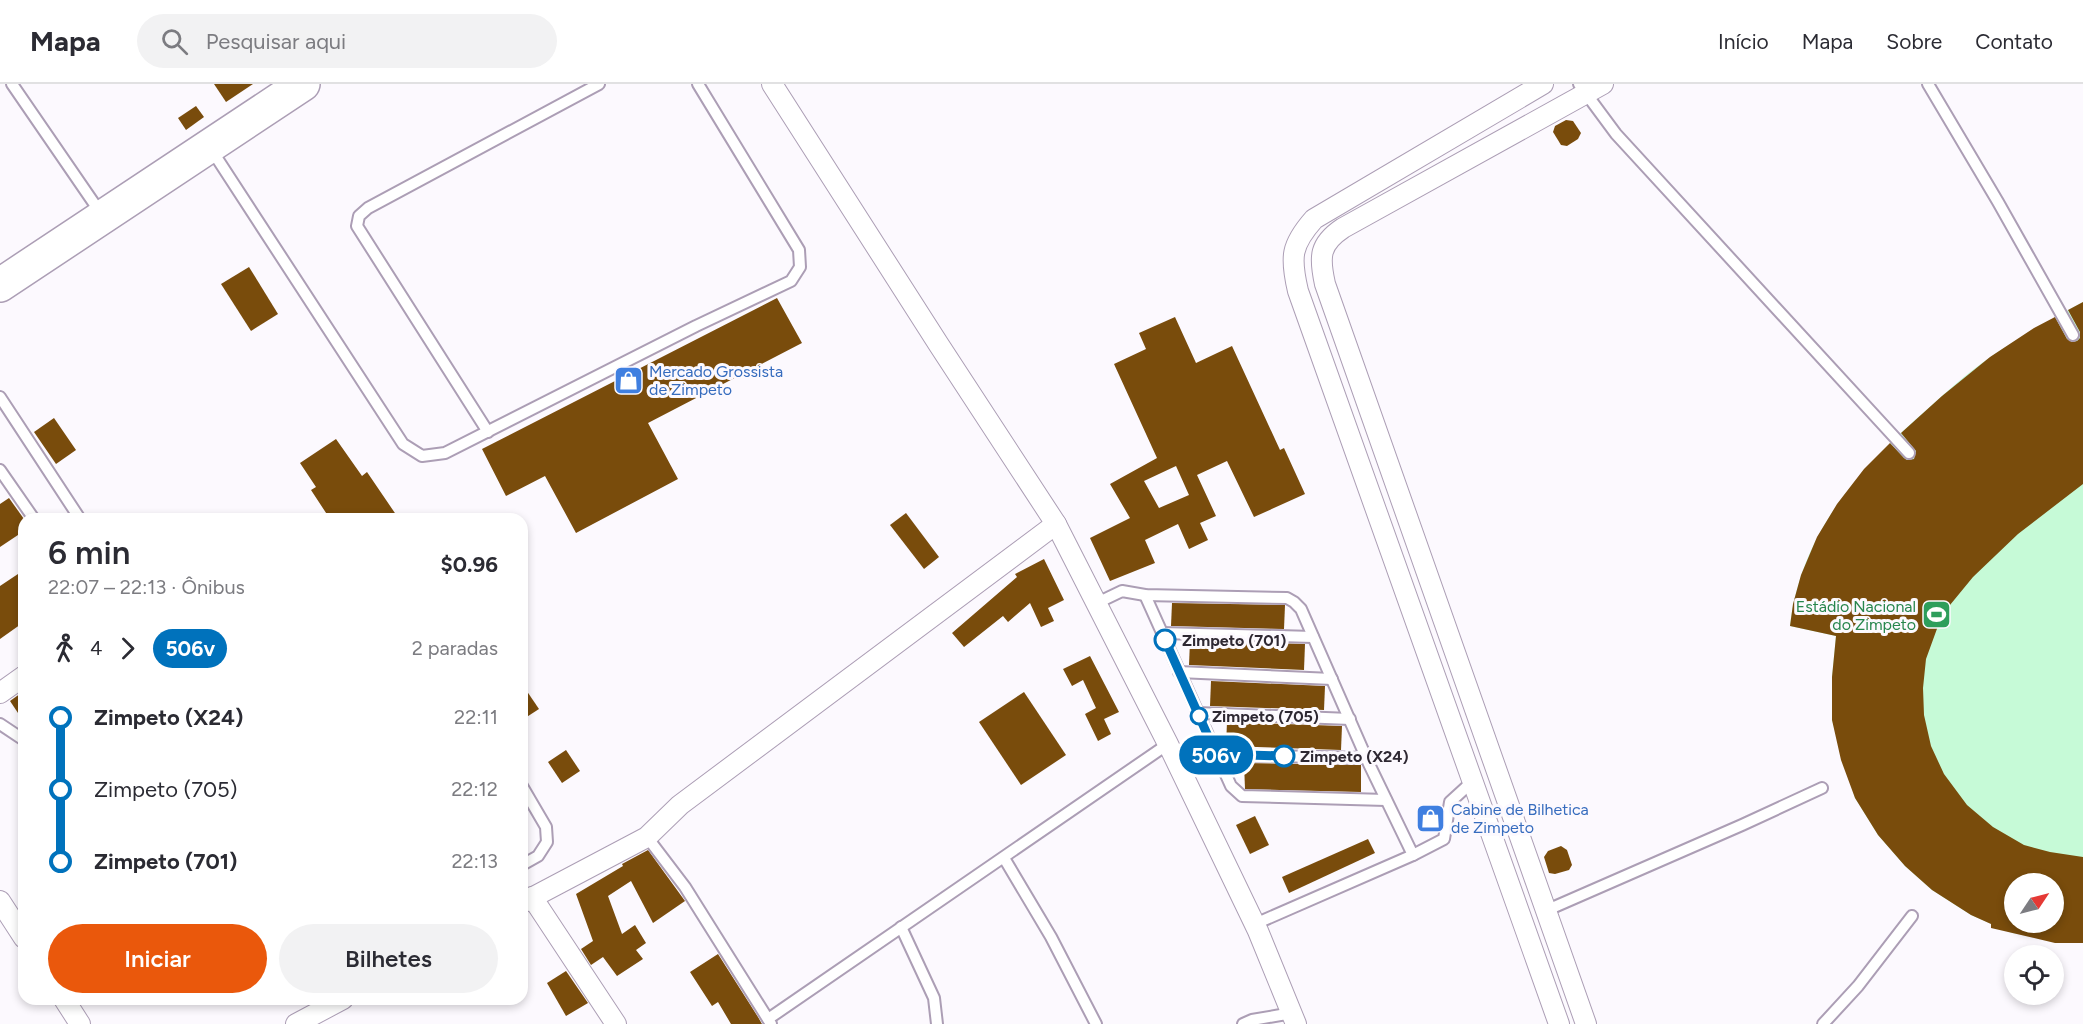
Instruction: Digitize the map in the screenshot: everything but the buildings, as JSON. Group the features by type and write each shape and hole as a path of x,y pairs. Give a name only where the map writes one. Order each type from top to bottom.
{"highway":[{"path":"0,285 303,84"}],"street":[{"path":"772,84 1056,524 1168,744 1255,924 1294,1018"},
{"path":"1586,1024 1325,284 1321,267 1323,249 1329,238 1343,228 1582,89 1603,84"},
{"path":"1541,85 1314,219 1301,234 1294,252 1293,270 1298,291 1559,1024"},
{"path":"528,899 647,837 680,805 1056,524"},
{"path":"0,693 18,680"},
{"path":"0,901 18,929"},
{"path":"528,901 616,1024"},
{"path":"68,1005 80,1024"},
{"path":"296,1024 332,1005"}],"lane":[{"path":"12,84 104,217"},
{"path":"488,432 357,226 359,216 368,208 599,84"},
{"path":"209,146 403,444 422,456 445,453 696,326 791,281 800,267 799,250 698,84"},
{"path":"1928,84 2073,335"},
{"path":"1582,89 1616,134 1910,453"},
{"path":"0,397 76,513"},
{"path":"0,470 30,513"},
{"path":"1097,603 1122,591 1145,596 1287,598 1294,602 1301,609 1413,855"},
{"path":"1145,596 1231,786 1242,796 1386,800"},
{"path":"1162,633 1313,637"},
{"path":"1179,672 1332,679"},
{"path":"1198,713 1350,719"},
{"path":"0,724 18,736"},
{"path":"647,837 685,887 770,1022 901,927 1168,744"},
{"path":"1216,754 1367,758"},
{"path":"1255,924 1413,855 1444,839 1450,802 1473,781"},
{"path":"1545,911 1822,788"},
{"path":"528,796 546,827 548,842 538,856 528,862"},
{"path":"1004,858 1051,937 1096,1024"},
{"path":"1823,1024 1858,986 1912,916"},
{"path":"901,927 934,998 938,1024"},
{"path":"1243,1024 1252,1020 1294,1018"}],"green space":[{"name":"Estádio Nacional do Zimpeto","path":"2083,302 2083,943 2012,933 2064,933 2064,873 2004,873 2004,929 1971,915 1932,890 1905,866 1878,835 1855,798 1832,720 1832,677 1836,636 1790,626 1805,565 1817,538 1850,487 1892,442 1953,386 1992,356"}],"bus line":[{"name":"506v","path":"1165,640 1216,754 1284,756"}],"place":[{"name":"Mercado Grossista de Zimpeto","path":"628,380"},
{"name":"Estádio Nacional do Zimpeto","path":"1937,615"},
{"name":"Zimpeto (701)","path":"1165,640"},
{"name":"Zimpeto (705)","path":"1199,716"},
{"name":"Zimpeto (X24)","path":"1284,756"},
{"name":"Cabine de Bilhetica de Zimpeto","path":"1430,818"}]}
